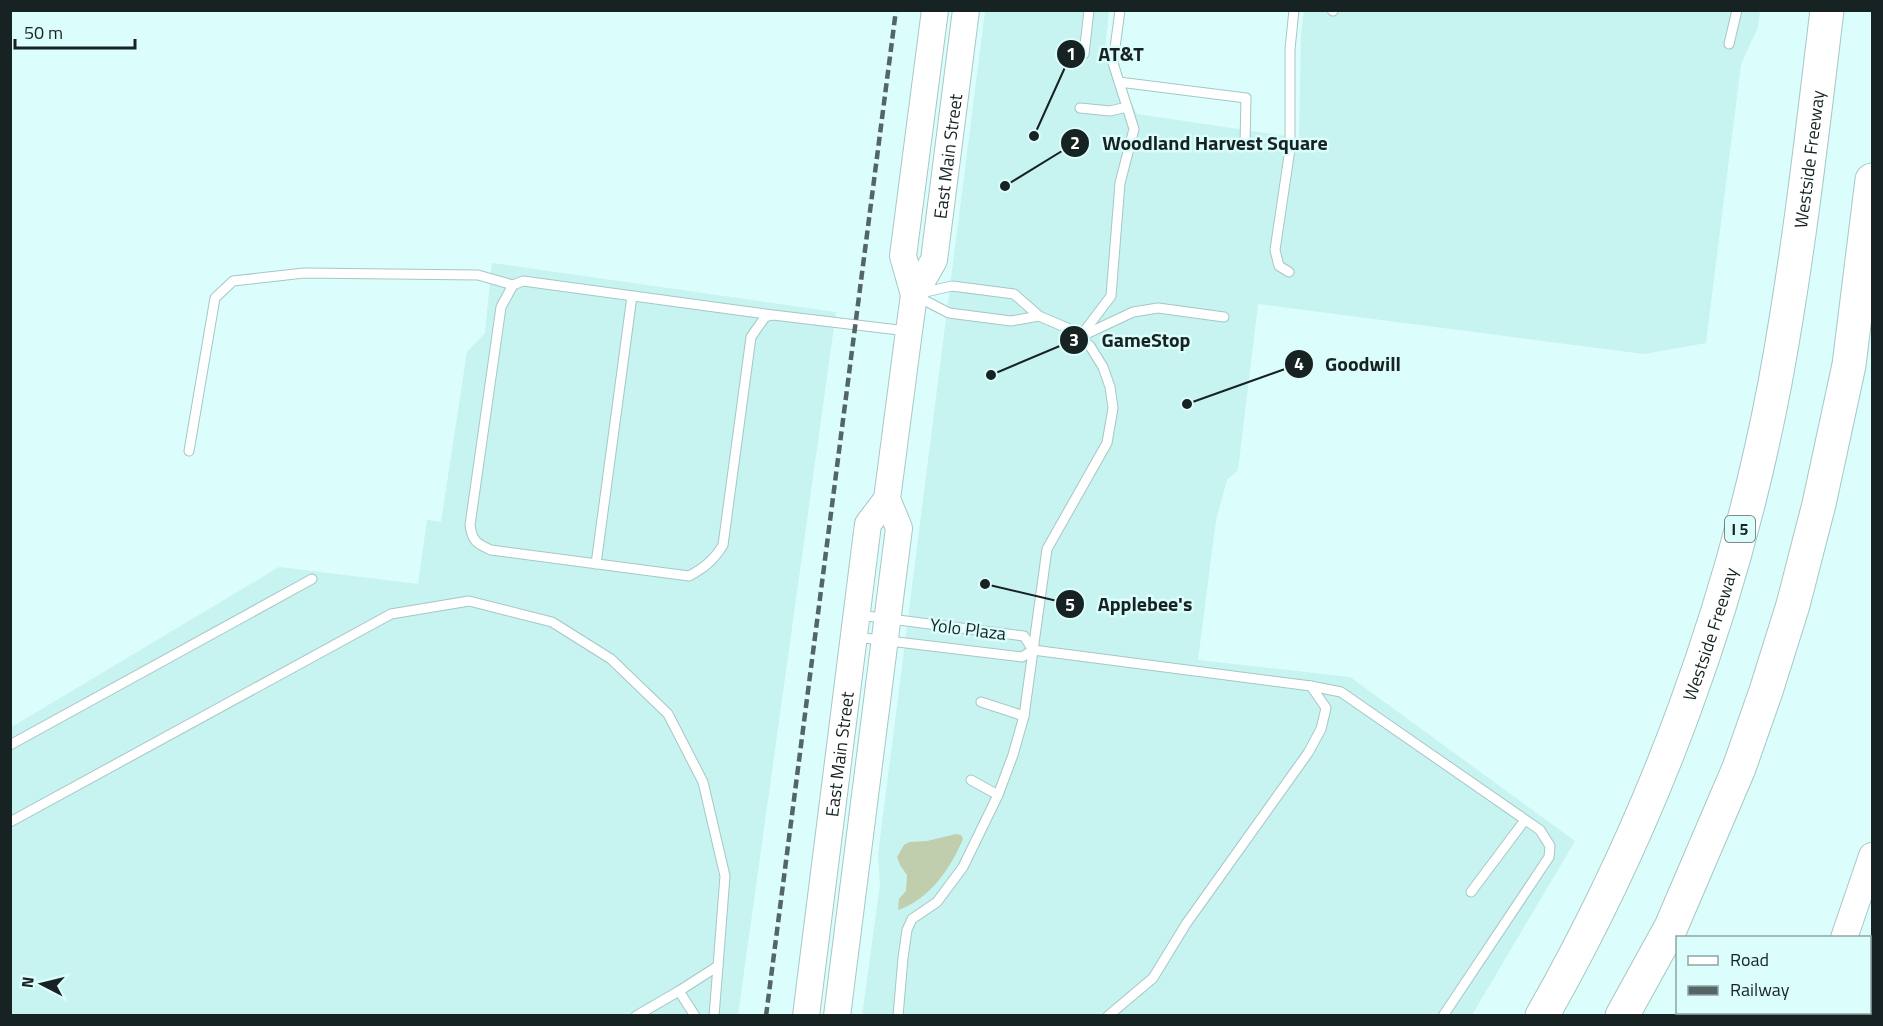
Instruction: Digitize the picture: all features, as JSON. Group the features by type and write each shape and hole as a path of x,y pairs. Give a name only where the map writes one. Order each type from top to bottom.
{"highway":[{"name":"Westside Freeway","path":"1542,1016 1566,974 1655,785 1695,686 1725,587 1751,488 1774,385 1793,281 1827,10"},
{"path":"1628,1016 1671,927 1739,768 1793,604 1820,504 1849,366 1872,180"},
{"path":"1622,1016 1671,927"}],"main road":[{"name":"East Main Street","path":"914,295 903,256 934,10"},
{"name":"East Main Street","path":"806,1016 868,524 887,499 914,295 934,260 966,10"},
{"name":"East Main Street","path":"837,1016 899,528 887,499"},
{"path":"1845,936 1872,856"}],"lane":[{"path":"1084,54 1089,10"},
{"path":"1080,337 1111,296 1120,183 1134,129 1113,63 1120,10"},
{"path":"1289,272 1279,266 1275,250 1290,149 1290,49 1294,10"},
{"path":"1729,44 1737,10"},
{"path":"1119,82 1246,98 1245,143"},
{"path":"1080,108 1110,111 1127,107"},
{"path":"189,451 215,298 233,280 304,273 478,274 513,285 523,281 909,331"},
{"path":"513,285 501,307 470,525 471,538 478,545 491,550 689,576 703,569 715,558 723,545 751,337 765,317 773,315"},
{"path":"897,1016 906,939 912,919 937,902 963,867 998,795 1013,755 1024,716 1047,549 1106,446 1113,408 1110,387 1103,367 1090,346 1072,330 1039,316 1014,294 952,286 914,295"},
{"path":"914,295 949,313 1011,321 1039,316"},
{"path":"596,564 632,296"},
{"path":"1080,337 1133,312 1158,308 1224,317"},
{"path":"10,745 312,579"},
{"path":"10,822 391,614 469,602 552,622 611,659 668,714 703,782 725,876 714,1016"},
{"name":"Yolo Plaza","path":"855,626 886,630 1024,636 1033,650 1022,657 855,626"},
{"path":"1033,650 1311,686 1341,692 1540,830 1550,846 1549,857 1443,1016"},
{"path":"1108,1016 1153,978 1186,924 1308,753 1321,729 1326,708 1311,686"},
{"path":"981,702 1024,716"},
{"path":"971,780 998,795"},
{"path":"1470,892 1525,820"},
{"path":"636,1016 718,966"},
{"path":"679,991 695,1016"}],"shaded area":[{"path":"985,11 1109,11 1105,49 1137,114 1299,138 1301,34 1304,11 1760,11 1758,27 1741,64 1706,343 1644,354 1258,304 1238,470 1227,480 1216,520 1198,660 1350,677 1575,841 1472,1015 862,1016 880,884 878,855"},
{"path":"492,263 836,312 738,1015 11,1015 10,728 279,567 418,584 427,520 441,522 467,352 485,333"}],"green space":[{"path":"956,834 961,835 963,839 938,882 920,898 898,910 899,899 906,891 907,875 897,857 904,845 909,842 927,841"}],"railway":[{"path":"766,1016 896,10"}],"place":[{"name":"AT&T","path":"1034,136"},
{"name":"Woodland Harvest Square","path":"1005,186"},
{"name":"GameStop","path":"991,375"},
{"name":"Goodwill","path":"1187,404"},
{"name":"Applebee's","path":"985,584"}]}
